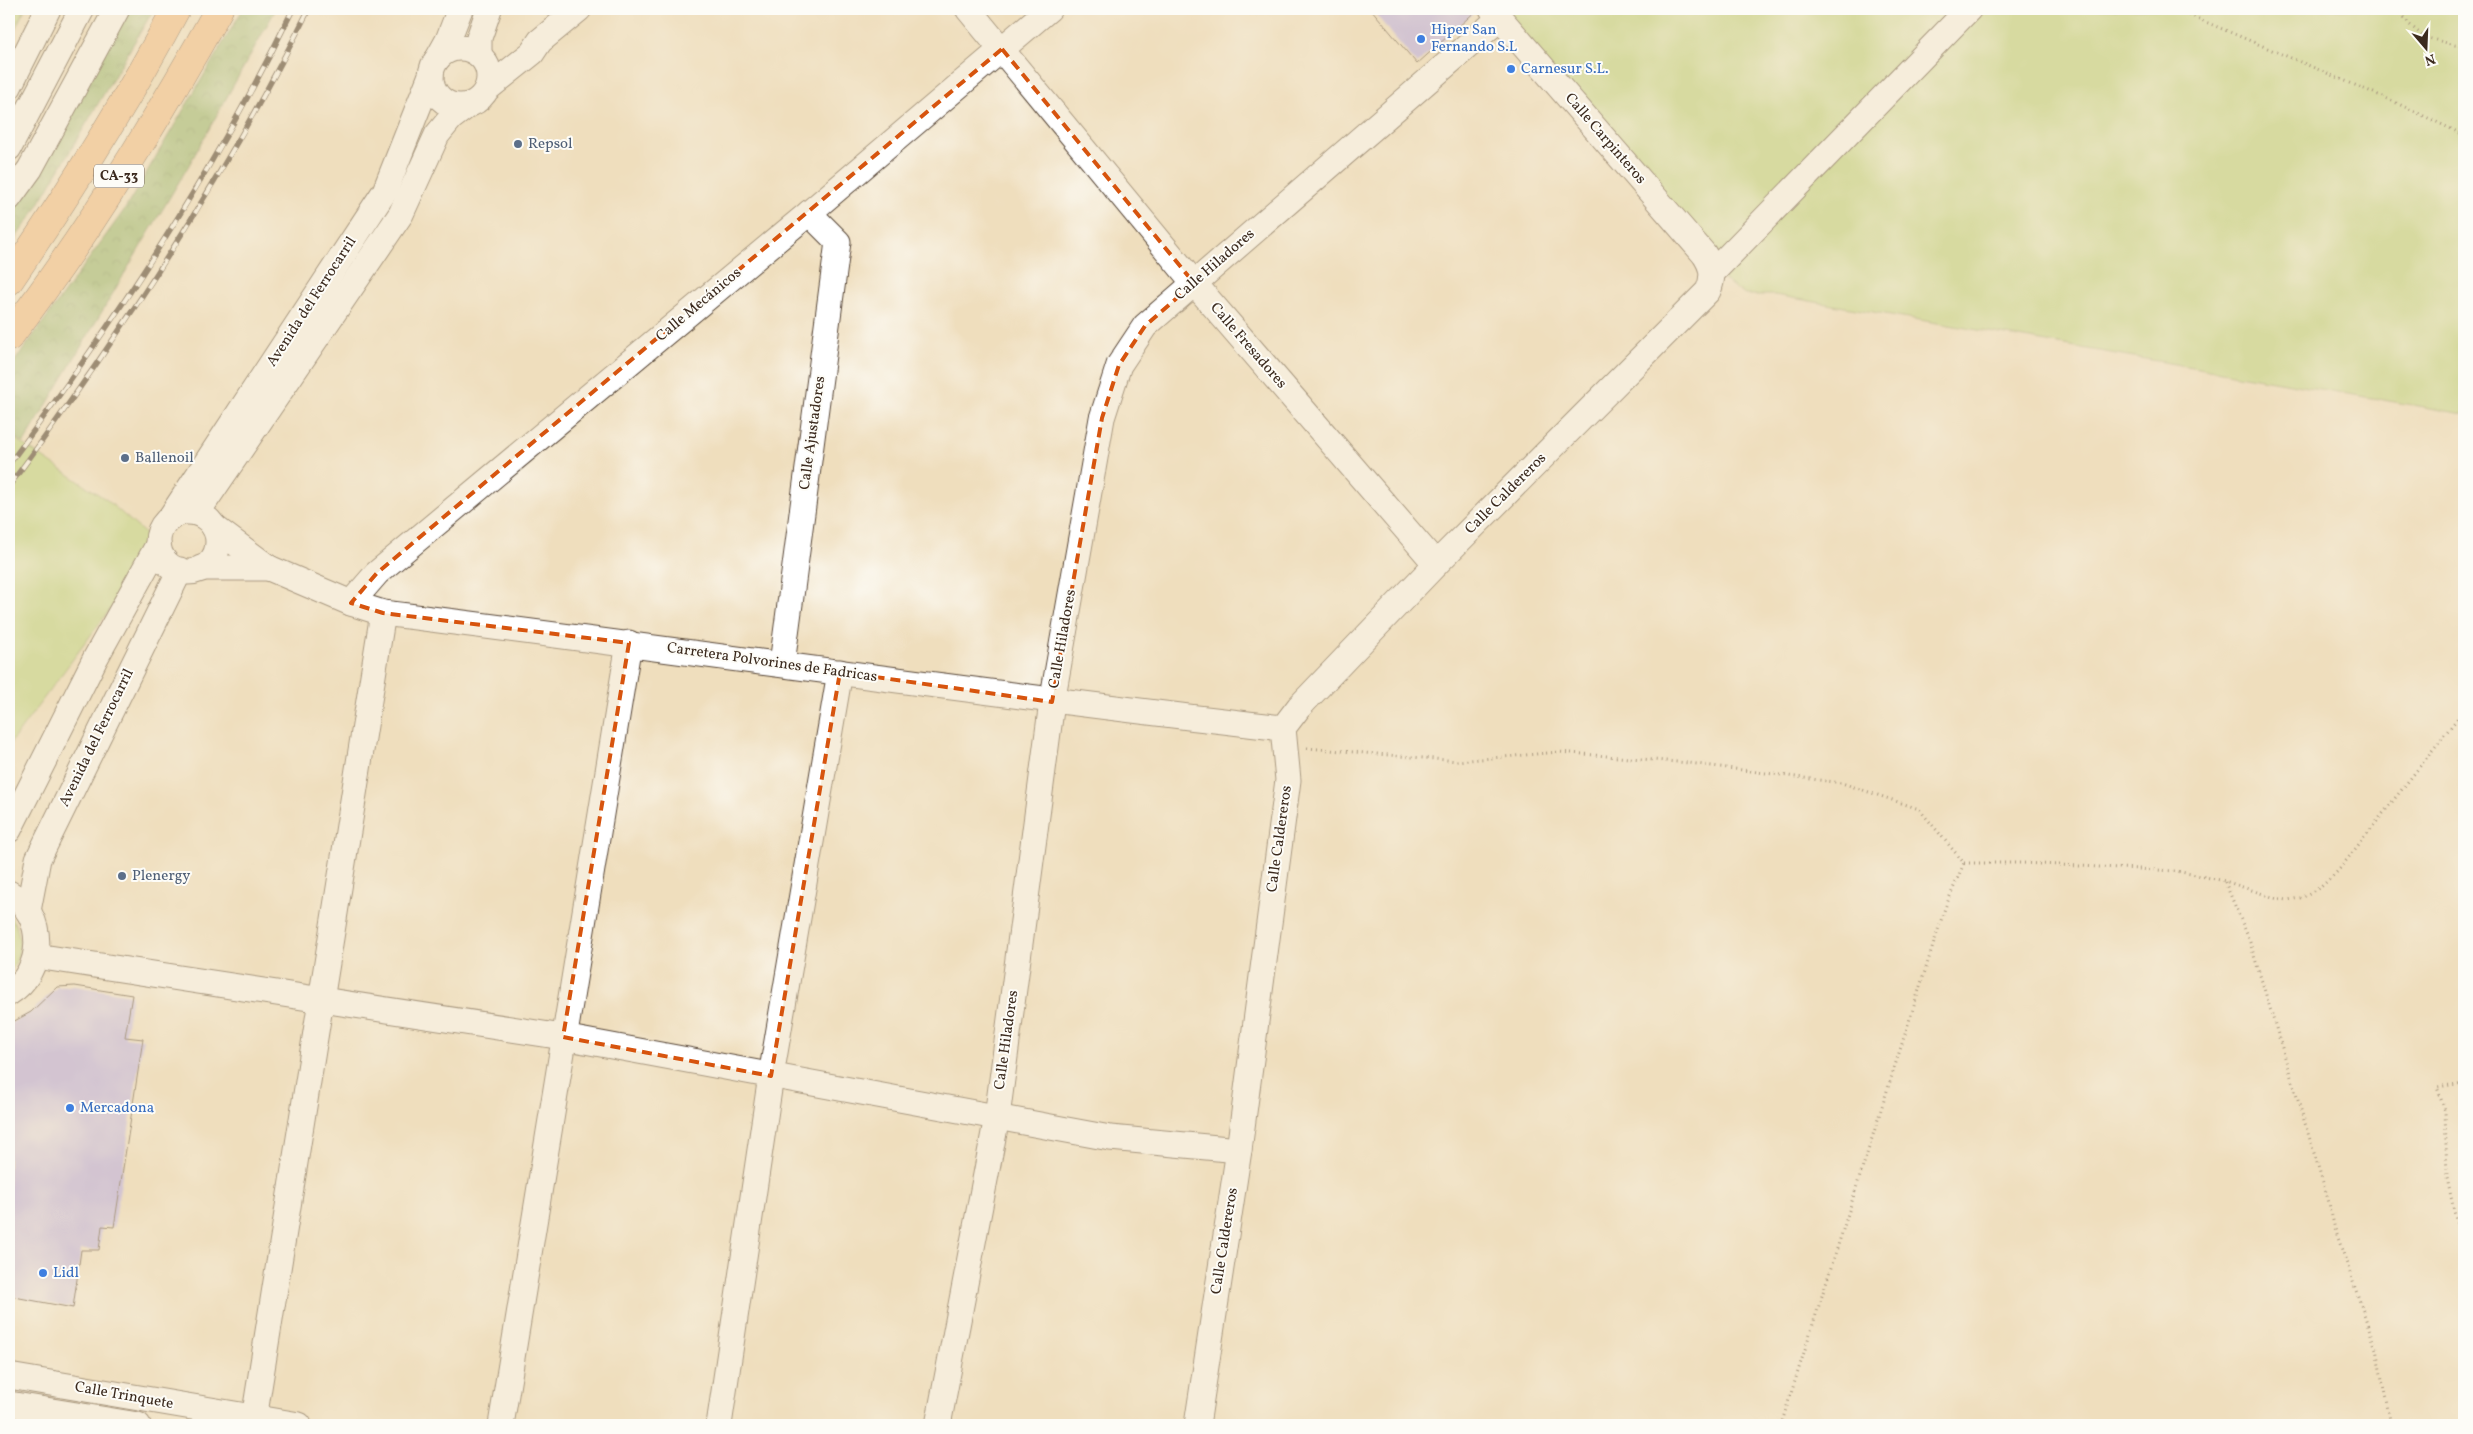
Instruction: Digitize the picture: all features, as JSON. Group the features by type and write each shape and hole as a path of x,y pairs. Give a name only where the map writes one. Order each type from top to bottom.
{"highway":[{"name":"CA-33","path":"9,281 58,210 106,132 176,9"},
{"name":"CA-33","path":"9,337 110,192 183,73 219,9"}],"street":[{"path":"9,86 48,9"},
{"path":"9,148 82,9"},
{"path":"9,198 30,169 117,9"},
{"name":"Avenida del Ferrocarril","path":"170,518 385,190 434,66 448,40 460,9"},
{"path":"482,58 479,38 489,9"},
{"path":"482,58 505,59 527,45 540,41 580,9"},
{"name":"Calle Fresadores","path":"968,9 1194,284 1436,564"},
{"name":"Calle Mecánicos","path":"351,603 377,573 810,213 1049,9"},
{"path":"1713,272 1969,9"},
{"name":"Calle Carpinteros","path":"1496,14 1704,254 1710,262 1713,272"},
{"name":"Calle Hiladores","path":"938,1425 997,1117 1052,702 1102,418 1120,365 1144,326 1194,284 1496,14"},
{"name":"Avenida del Ferrocarril","path":"206,520 401,214 437,135 451,118 482,96 487,88 532,54 540,41"},
{"path":"466,106 448,104 440,100 431,84 434,66 453,48 472,50 482,58 489,70 487,88"},
{"name":"Calle Ajustadores","path":"782,664 838,242 810,213"},
{"name":"Calle Caldereros","path":"1197,1425 1239,1150 1288,780 1283,728 1299,707 1436,564 1708,291 1713,272"},
{"path":"9,830 95,659 158,545 163,526 170,518 178,514 206,520 218,536 215,555 191,569 165,561 158,545"},
{"name":"Carretera Polvorines de Fadricas","path":"206,520 269,568 351,603 383,614 782,664 1052,702 1283,728"},
{"name":"Carretera Polvorines de Fadricas","path":"191,569 269,568"},
{"name":"Avenida del Ferrocarril","path":"28,911 38,859 191,569"},
{"path":"254,1419 383,614"},
{"path":"501,1425 629,644"},
{"path":"719,1425 771,1076 840,672"},
{"path":"9,893 28,911 35,925 38,940 36,956 29,974 16,989 9,993"},
{"path":"36,956 563,1038 1110,1138 1239,1150"},
{"name":"Calle Trinquete","path":"9,1376 254,1419 299,1425"},
{"name":"Calle Trinquete","path":"9,1404 138,1425"}],"path":[{"path":"2175,9 2388,99 2464,136"},
{"path":"2398,9 2410,26 2424,37 2456,45 2464,44"},
{"path":"1283,728 1308,750 1458,761 1559,752 1689,763 1842,783 1918,809 1964,863 2022,863 2159,869 2225,881 2274,898 2287,900 2300,898 2321,887 2338,871 2464,710"},
{"path":"1781,1425 1945,908 1964,863"},
{"path":"2225,881 2250,939 2328,1199 2335,1229 2376,1349 2391,1425"},
{"path":"2464,1083 2437,1087 2445,1111 2447,1178 2457,1225 2464,1241"}],"highlighted area":[{"path":"1002,49 1194,283 1145,326 1119,365 1102,418 1052,702 840,672 771,1076 563,1037 629,643 383,613 351,603 377,573"}],"green space":[{"path":"9,9 25,9 9,41"},
{"path":"116,9 154,9 33,214 9,247 9,211 62,135"},
{"path":"243,9 276,9 189,165 24,443 9,434 9,369 125,209"},
{"path":"1491,9 2464,9 2464,414 1775,295 1745,295 1713,272"},
{"path":"9,435 107,500 158,545 9,745"},
{"path":"9,915 17,928 20,944 14,967 9,973"}],"building":[{"name":"Hiper San Fernando S.L","path":"1371,9 1478,9 1417,64"},
{"name":"Mercadona","path":"75,986 132,995 125,1037 143,1039 114,1227 102,1226 99,1250 81,1250 73,1308 9,1296 9,1024 31,1012 57,987"}],"railway":[{"path":"9,464 88,355 162,243 231,128 293,9"},
{"path":"9,486 51,429 170,254 277,72 309,9"}],"place":[{"name":"Hiper San Fernando S.L","path":"1421,39"},
{"name":"Carnesur S.L.","path":"1511,69"},
{"name":"Repsol","path":"518,144"},
{"name":"Ballenoil","path":"125,458"},
{"name":"Plenergy","path":"122,876"},
{"name":"Mercadona","path":"70,1108"},
{"name":"Lidl","path":"43,1273"}]}
